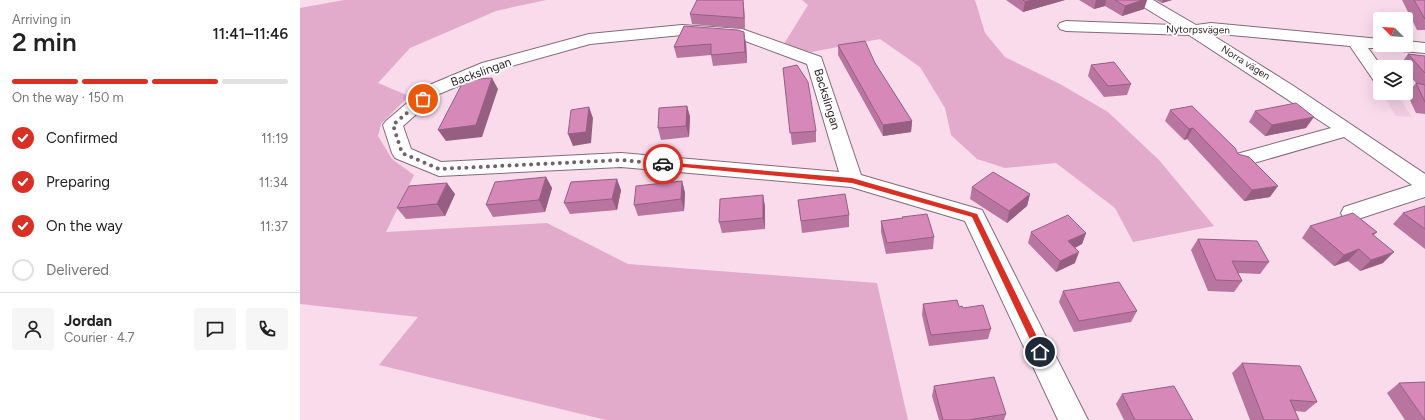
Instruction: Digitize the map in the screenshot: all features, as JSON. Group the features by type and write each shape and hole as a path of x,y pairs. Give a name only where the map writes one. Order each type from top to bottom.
{"street":[{"name":"Norra vägen","path":"1142,0 1196,30 1278,82 1425,184"},
{"name":"Nytorpsvägen","path":"1066,26 1196,30 1211,28 1373,43"},
{"name":"Backslingan","path":"852,180 815,61 742,34 682,30 589,39 488,67 433,90 393,125 402,153 439,169 621,160 852,180 974,216 1073,420"},
{"path":"1355,41 1373,67"},
{"path":"1413,47 1425,48"},
{"path":"1240,160 1347,130"},
{"path":"1352,213 1425,189"}],"shaded area":[{"path":"344,0 546,0 496,11 410,48 378,83 409,96 381,124 378,136 392,159 414,175 386,232 547,223 628,264 877,283 908,420 606,420 379,365 418,317 300,304 300,8"},
{"path":"802,0 975,0 985,33 1005,57 1060,84 1108,112 1159,160 1214,226 1133,242 1115,208 1056,163 1005,168 977,159 951,135 945,108 920,67 880,39 811,52 784,44 808,5"},
{"path":"1386,100 1401,100 1412,117 1396,116"}],"building":[{"path":"697,0 743,0 744,18 690,14"},
{"path":"1115,0 1143,0 1125,6"},
{"path":"1414,0 1425,0 1425,19"},
{"path":"684,26 738,30 744,32 745,52 711,55 711,44 674,47"},
{"path":"865,41 875,63 912,121 883,125 838,45"},
{"path":"1408,54 1425,56 1425,73"},
{"path":"1114,62 1131,84 1108,86 1091,65"},
{"path":"797,65 808,82 816,131 790,133 783,68"},
{"path":"492,78 476,125 438,130 464,80"},
{"path":"1416,83 1425,85 1425,102"},
{"path":"1296,103 1314,117 1272,125 1255,111"},
{"path":"687,106 686,126 658,128 659,108"},
{"path":"1192,106 1235,148 1238,154 1249,157 1278,186 1252,190 1193,128 1189,129 1170,110"},
{"path":"589,107 586,132 568,134 571,110"},
{"path":"993,172 1030,194 1009,211 972,187"},
{"path":"546,177 539,200 486,205 495,182"},
{"path":"617,179 612,199 564,203 571,182"},
{"path":"682,181 681,199 634,205 636,186"},
{"path":"447,183 437,204 397,208 409,186"},
{"path":"845,194 849,215 801,221 798,200"},
{"path":"763,195 763,218 719,222 720,199"},
{"path":"1425,206 1425,229 1403,213"},
{"path":"1353,213 1377,232 1372,234 1394,252 1371,260 1359,249 1344,255 1310,226"},
{"path":"927,214 934,237 887,243 881,221"},
{"path":"1068,215 1086,233 1068,241 1079,252 1060,261 1031,232"},
{"path":"1198,239 1257,241 1269,262 1232,261 1242,281 1216,280"},
{"path":"1119,282 1137,311 1079,321 1063,291"},
{"path":"957,300 959,307 962,306 963,308 983,305 991,329 931,335 923,304"},
{"path":"1242,363 1300,366 1317,402 1290,400 1299,420 1264,420"},
{"path":"994,377 1006,414 968,420 943,420 934,386"},
{"path":"1425,382 1425,420 1399,383"},
{"path":"1174,386 1193,420 1135,420 1122,394"}],"way so far":[{"path":"423,99 393,125 402,153 439,169 621,160 663,164"}],"route":[{"path":"663,164 852,180 974,216 1040,352"}]}
